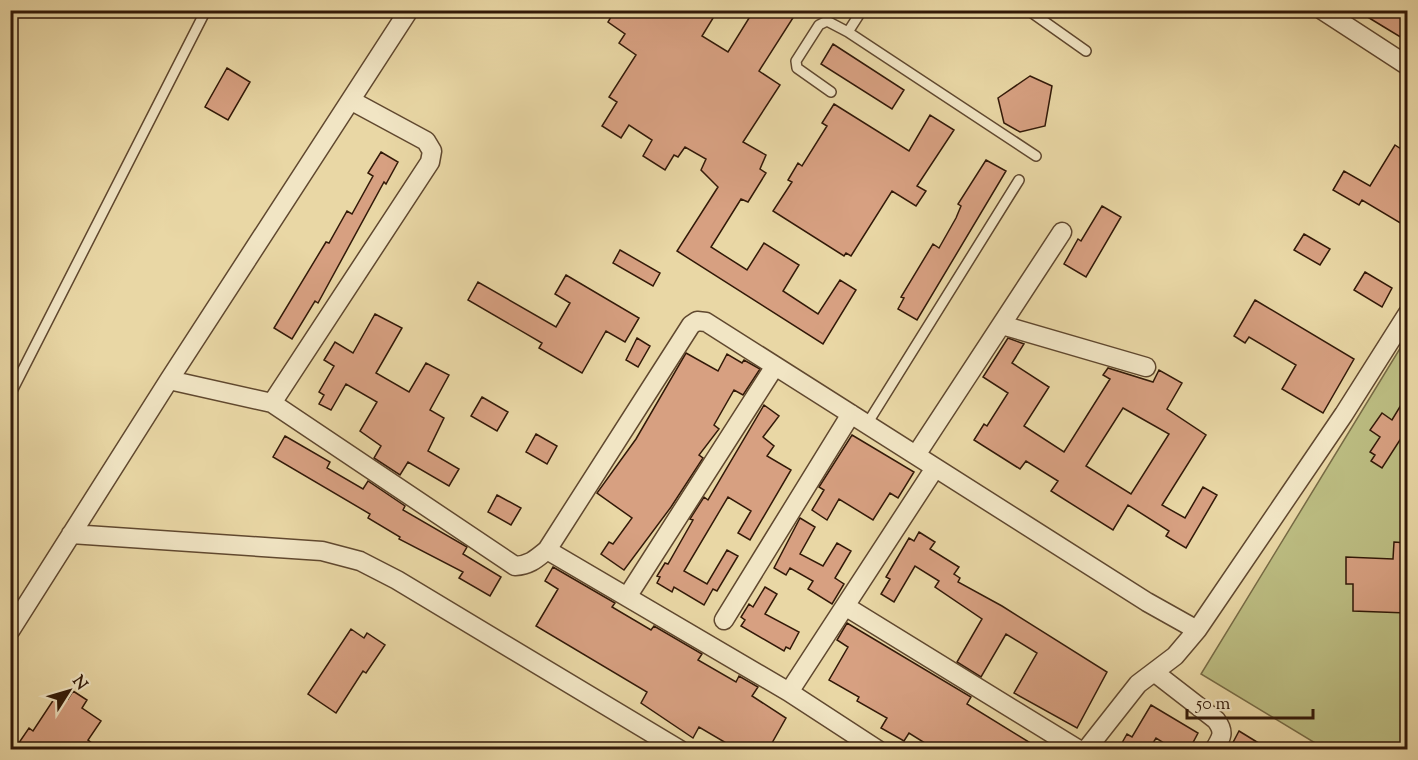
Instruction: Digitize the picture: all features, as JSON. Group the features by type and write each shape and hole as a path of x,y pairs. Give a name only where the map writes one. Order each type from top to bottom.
{"street":[{"path":"10,632 169,380 352,102 409,10"},
{"path":"1322,10 1407,66"},
{"path":"272,403 430,162 432,151 426,141 352,102"},
{"path":"916,455 1062,232"},
{"path":"1086,750 1113,711 1138,684 1175,656 1197,630 1344,414 1407,313"},
{"path":"169,380 272,403 515,566 532,563 547,550 691,325 697,321 706,322 1147,602 1197,630"},
{"path":"1002,325 1146,367"},
{"path":"627,597 775,366"},
{"path":"724,620 859,419"},
{"path":"789,692 935,468"},
{"path":"71,534 322,551 360,561 408,586 680,750"},
{"path":"547,550 789,692 878,750"},
{"path":"845,606 1079,750"},
{"path":"1154,672 1216,720 1222,728 1222,737 1214,750"}],"lane":[{"path":"10,395 206,10"},
{"path":"849,32 862,10"},
{"path":"1028,10 1086,51"},
{"path":"831,92 796,68 796,62 819,26 827,21 849,32 1036,156"},
{"path":"859,419 1019,180"}],"green space":[{"path":"1407,337 1407,749 1325,749 1201,674"}],"building":[{"path":"615,10 718,10 702,36 728,52 754,10 798,10 759,71 780,85 743,142 766,155 760,169 766,173 748,202 741,199 711,247 747,270 764,243 799,265 783,291 818,314 840,280 856,290 823,344 677,251 718,187 701,170 706,159 685,147 678,157 674,155 665,170 643,156 652,140 629,125 621,138 602,126 617,102 609,97 636,55 619,43 625,34 608,22"},
{"path":"1356,10 1407,10 1407,41 1384,27"},
{"path":"833,44 904,90 892,109 821,64"},
{"path":"227,68 250,82 228,120 205,107"},
{"path":"1030,76 1052,86 1045,126 1020,132 1004,123 998,98"},
{"path":"834,104 909,151 930,115 954,130 917,186 926,191 916,206 892,191 851,256 846,253 844,256 773,211 792,182 788,180 798,163 802,166 827,126 822,123"},
{"path":"1395,145 1407,153 1407,227 1362,200 1359,205 1333,190 1344,171 1370,186"},
{"path":"381,152 398,162 386,184 384,182 318,303 315,301 292,339 274,328 347,211 352,214 373,176 368,173"},
{"path":"986,160 1006,171 917,320 898,309 904,298 901,297 933,244 939,248 956,218 961,206 958,204"},
{"path":"1102,206 1121,217 1086,277 1064,264 1078,239 1081,241"},
{"path":"1304,234 1330,249 1320,265 1294,250"},
{"path":"620,250 660,273 653,286 613,263"},
{"path":"1365,272 1392,288 1382,307 1354,290"},
{"path":"566,275 639,318 625,342 606,331 582,373 539,348 542,343 468,300 478,282 556,327 570,303 555,294"},
{"path":"1255,300 1354,359 1323,413 1282,389 1296,365 1249,337 1245,343 1234,336"},
{"path":"375,314 402,328 376,373 409,392 426,363 449,375 430,410 444,418 428,451 459,469 449,486 408,462 400,475 374,458 381,446 360,431 377,402 346,384 331,410 319,404 324,395 319,392 334,366 324,360 335,342 353,353"},
{"path":"637,338 650,346 638,367 626,360"},
{"path":"1008,338 1024,344 1012,363 1049,387 1024,426 1064,452 1110,379 1103,375 1108,368 1153,382 1159,370 1182,383 1167,409 1206,435 1162,505 1185,518 1203,487 1217,495 1186,548 1166,536 1169,531 1128,505 1113,530 1051,491 1058,481 1026,461 1020,469 974,440 984,424 987,426 1008,393 983,377","holes":["1123,408 1169,434 1131,494 1086,466"]},
{"path":"686,353 718,371 727,354 742,363 744,360 760,369 743,395 734,390 714,425 719,429 699,455 703,458 671,507 624,570 601,554 609,542 613,544 632,518 597,493 636,439"},
{"path":"1407,395 1407,429 1382,468 1371,461 1375,455 1370,452 1380,437 1370,430 1382,413 1392,420"},
{"path":"482,397 508,412 497,431 471,416"},
{"path":"764,405 779,416 763,437 774,446 767,456 791,470 750,540 738,533 751,511 728,497 684,571 707,584 727,550 738,556 717,591 713,589 704,605 674,587 672,592 657,583 660,577 657,576 665,563 668,564 693,520 690,519 704,497 708,500"},
{"path":"536,434 557,446 547,464 526,452"},
{"path":"852,435 914,472 898,498 890,493 873,520 839,499 827,520 812,510 824,490 819,487"},
{"path":"285,436 330,462 327,468 363,489 368,481 405,506 403,510 467,547 463,554 501,577 490,596 459,578 463,572 399,539 400,537 368,518 370,514 273,457"},
{"path":"497,495 521,508 511,525 488,512"},
{"path":"800,518 815,527 800,554 823,566 837,543 851,551 835,578 844,584 832,604 808,589 813,581 790,568 786,575 774,568"},
{"path":"919,532 935,542 930,549 959,567 954,574 960,578 958,582 1002,606 1107,672 1077,728 1014,693 1037,653 1006,634 981,677 957,662 982,619 935,587 939,581 915,566 894,602 881,594 890,579 886,577 909,538 914,541"},
{"path":"1394,542 1407,543 1407,613 1353,611 1353,584 1346,584 1346,557 1393,559"},
{"path":"553,567 615,603 612,607 651,630 654,626 702,654 698,660 736,682 739,676 758,687 752,696 786,718 768,750 738,750 699,727 693,738 641,703 647,692 536,626 558,589 545,581"},
{"path":"765,587 777,594 765,614 799,632 790,649 786,647 784,651 741,626 745,620 741,617 749,604 753,607"},
{"path":"847,623 971,697 967,704 1042,750 936,750 909,733 904,741 881,728 887,718 857,701 859,697 829,680 848,647 837,640"},
{"path":"351,629 364,638 367,633 385,645 366,673 363,671 336,713 308,694"},
{"path":"73,691 87,700 82,708 101,721 88,740 101,750 14,750 29,728 33,731 58,693 68,699"},
{"path":"1151,705 1198,733 1189,750 1175,750 1156,738 1150,748 1152,750 1118,750 1127,734 1132,737"},
{"path":"1239,731 1270,750 1229,750"}]}
